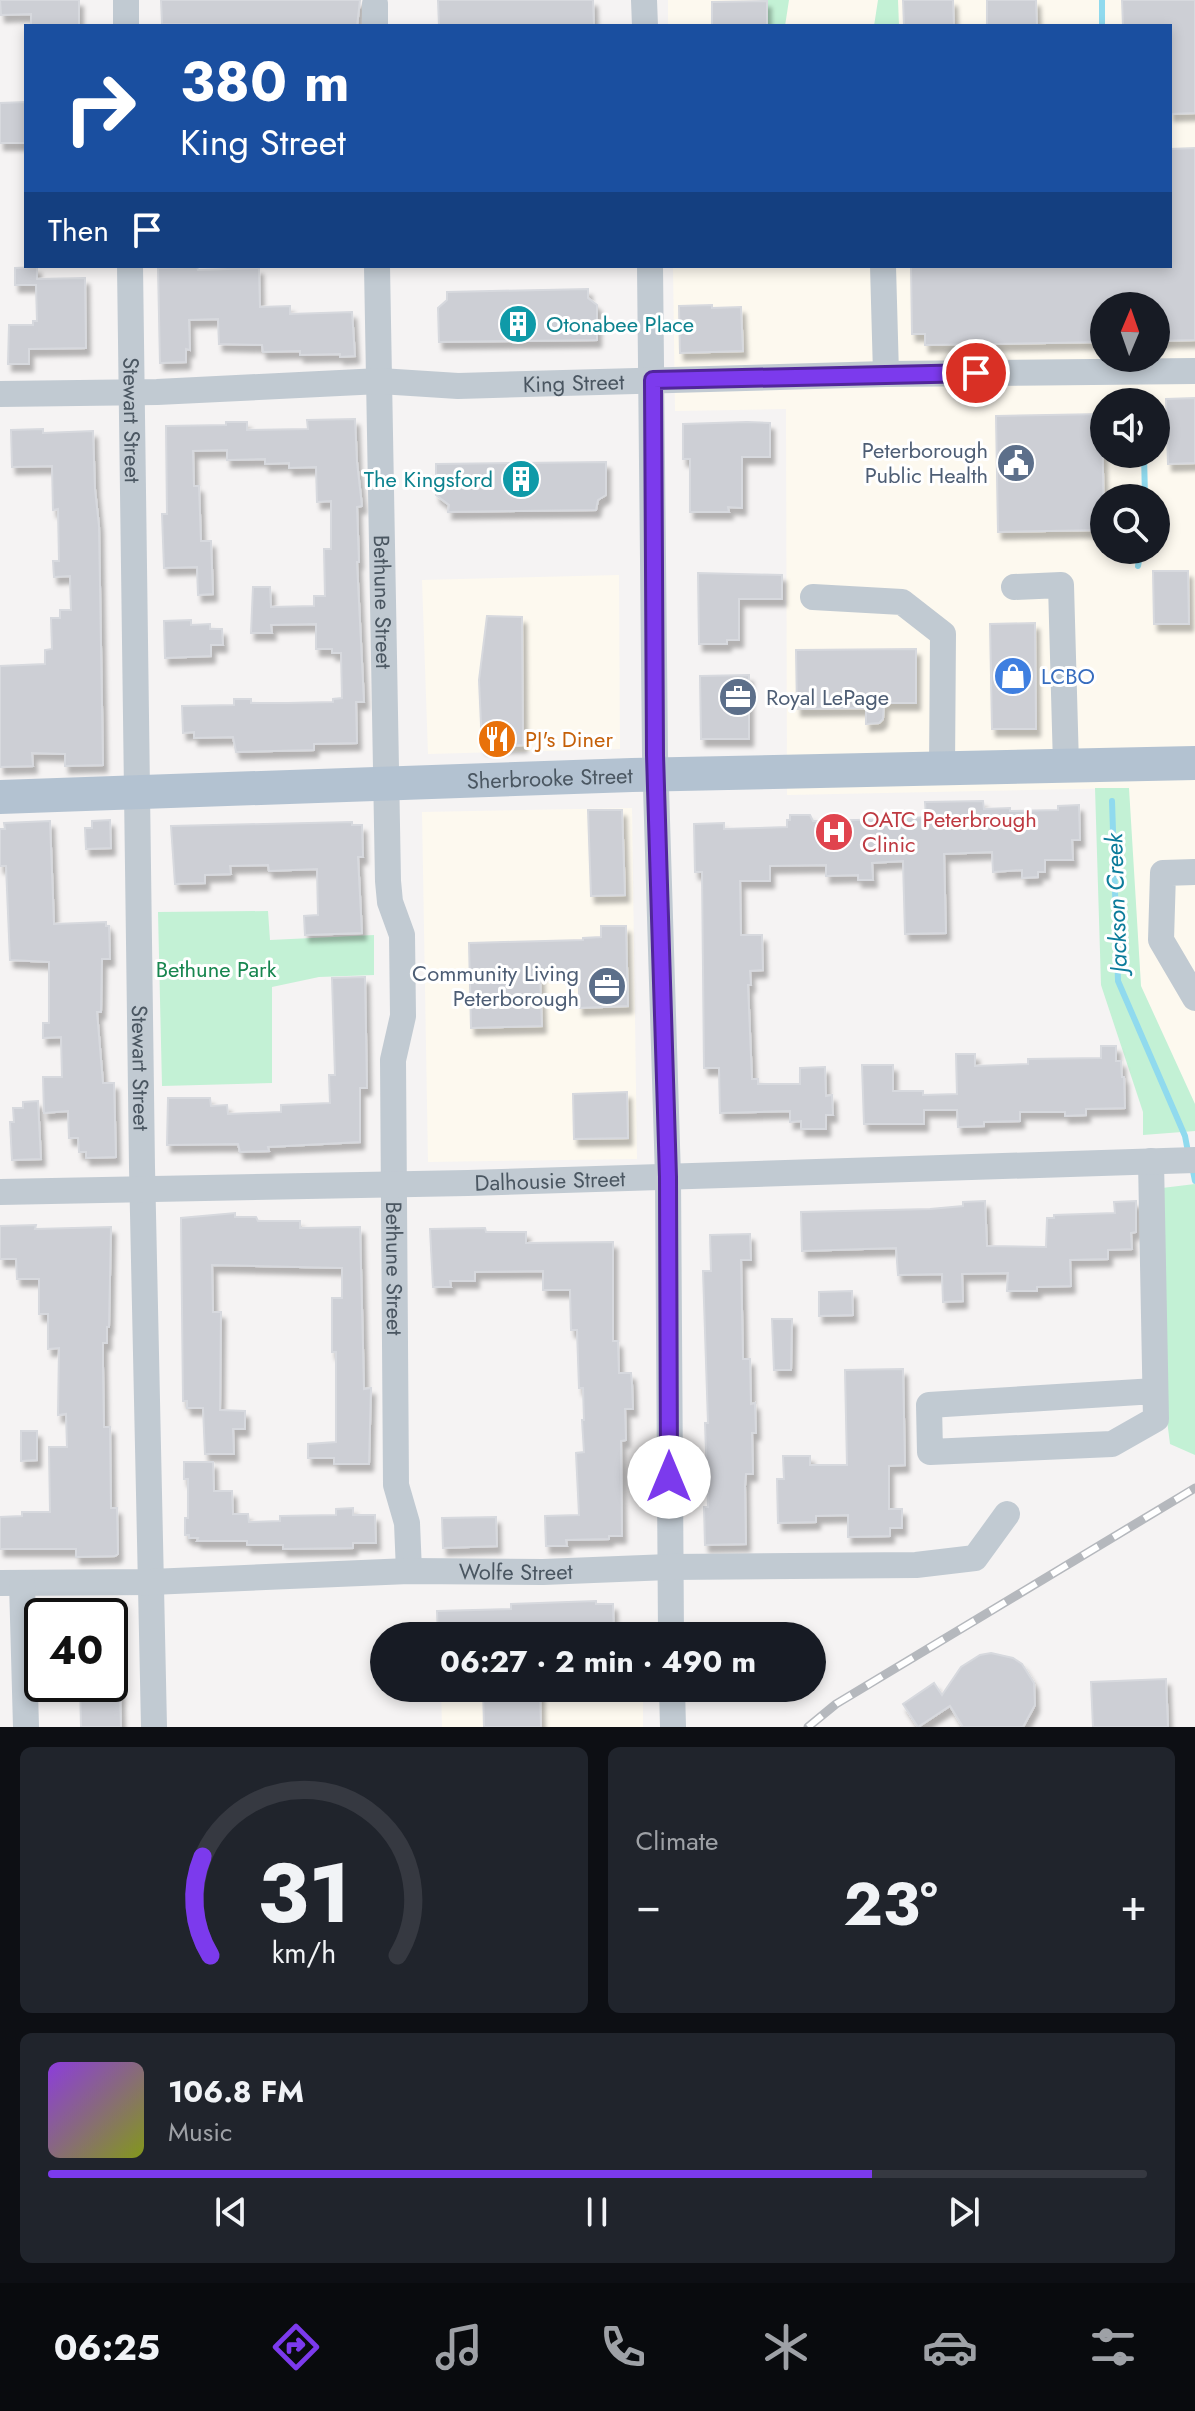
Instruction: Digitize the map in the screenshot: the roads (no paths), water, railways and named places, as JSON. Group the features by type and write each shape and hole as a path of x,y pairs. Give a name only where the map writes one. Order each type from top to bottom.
{"main road":[{"name":"Sherbrooke Street","path":"0,797 656,775 1195,763"}],"street":[{"path":"126,0 126,24"},
{"path":"644,0 645,24"},
{"name":"Stewart Street","path":"130,268 154,1727"},
{"name":"Bethune Street","path":"377,268 389,892 402,935 403,1016 393,1060 396,1485 407,1523 409,1571"},
{"path":"650,268 656,775 668,1177 671,1622"},
{"path":"883,268 886,374"},
{"name":"King Street","path":"0,394 132,392 380,381 458,386 886,374 1195,371"},
{"path":"1014,587 1061,585 1066,765"},
{"path":"813,597 902,602 943,634 942,769"},
{"path":"1195,763 1195,772"},
{"path":"1195,872 1163,873 1161,940 1195,998"},
{"path":"1155,1391 929,1405 930,1452 1112,1444 1156,1419 1155,1391 1172,1161"},
{"name":"Dalhousie Street","path":"0,1192 395,1185 1172,1161"},
{"name":"Wolfe Street","path":"11,1583 151,1582 409,1571 543,1572 669,1567 916,1565 975,1558 1007,1514"},
{"path":"11,1583 26,1727"},
{"path":"672,1702 673,1727"}],"waterway":[{"name":"Jackson Creek","path":"1102,0 1102,24"},
{"name":"Jackson Creek","path":"1144,468 1145,484"},
{"name":"Jackson Creek","path":"1112,801 1118,981 1185,1136 1188,1152"},
{"name":"Jackson Creek","path":"1192,1166 1195,1181"}],"railway":[{"path":"808,1727 836,1704 1195,1488"}],"place":[{"name":"Otonabee Place","path":"518,324"},
{"name":"Peterborough Public Health","path":"1016,463"},
{"name":"The Kingsford","path":"521,479"},
{"name":"LCBO","path":"1013,676"},
{"name":"Royal LePage","path":"738,697"},
{"name":"PJ's Diner","path":"497,739"},
{"name":"OATC Peterbrough Clinic","path":"834,832"},
{"name":"Community Living Peterborough","path":"607,986"}],"park label":[{"name":"Bethune Park","path":"216,969"}]}
